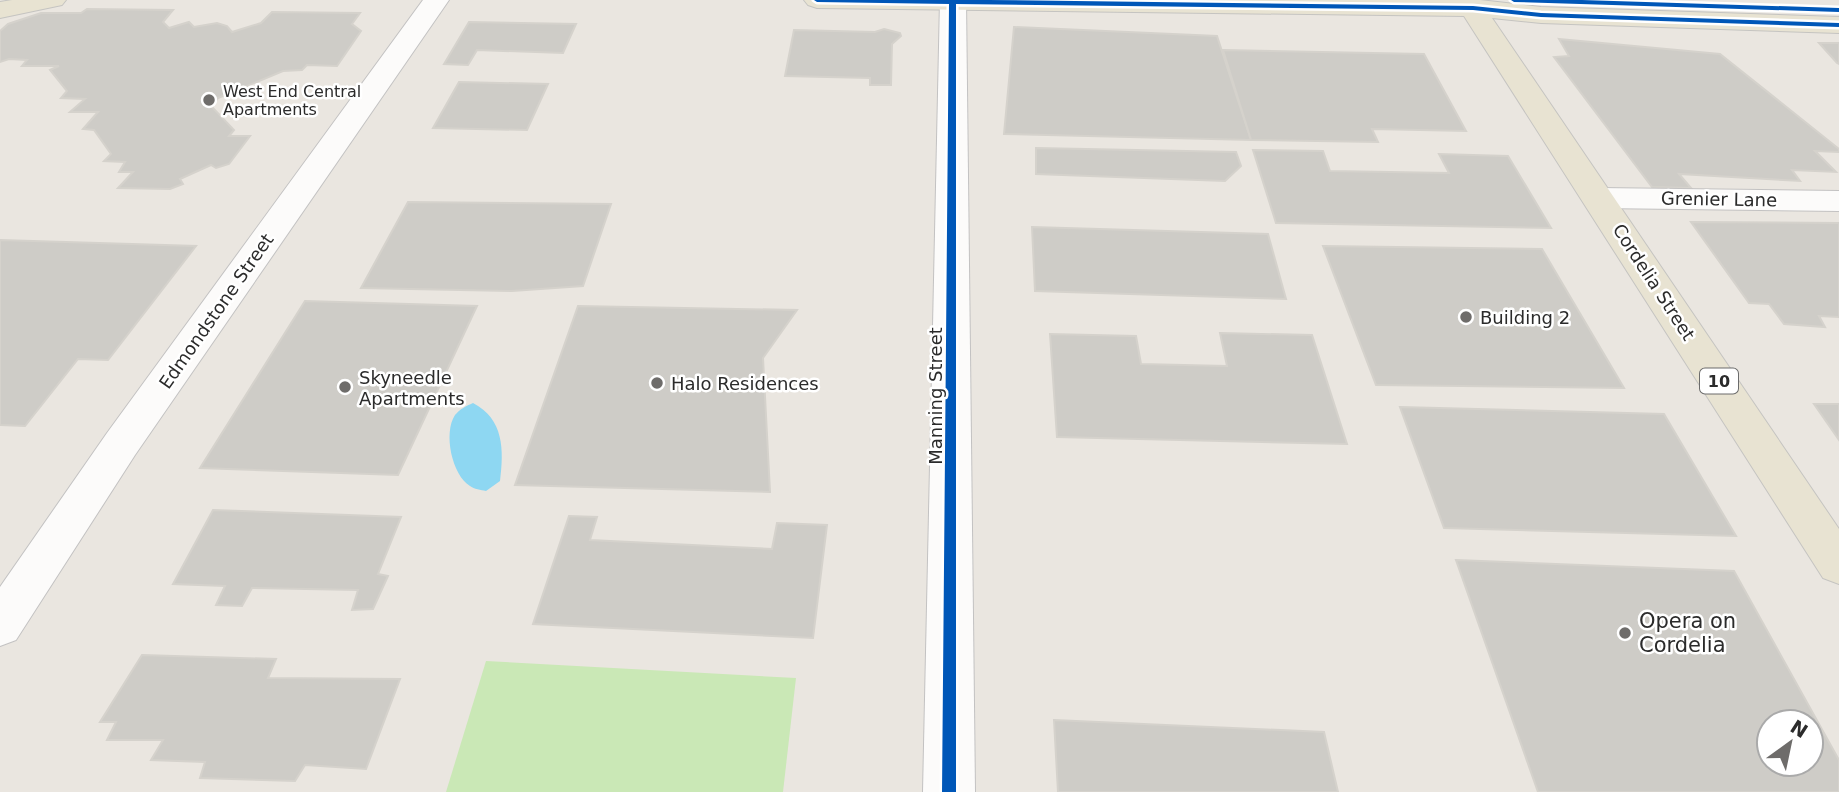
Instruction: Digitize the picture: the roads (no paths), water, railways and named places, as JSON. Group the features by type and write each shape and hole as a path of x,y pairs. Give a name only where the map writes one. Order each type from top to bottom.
{"main road":[{"path":"0,10 53,0"},
{"path":"817,0 1470,4 1506,0"},
{"path":"1514,0 1839,10"},
{"path":"1470,4 1529,14 1839,25"},
{"name":"Cordelia Street","path":"1470,4 1839,565"}],"street":[{"name":"Edmondstone Street","path":"0,625 121,444 436,0"},
{"name":"Manning Street","path":"949,792 953,1"},
{"name":"Grenier Lane","path":"1599,198 1839,201"}],"water":[{"path":"473,403 491,418 500,436 500,481 486,491 473,488 464,481 451,453 451,423 459,411"}],"place":[{"name":"West End Central Apartments","path":"209,100"},
{"name":"Building 2","path":"1466,317"},
{"name":"Halo Residences","path":"657,383"},
{"name":"Skyneedle Apartments","path":"345,387"},
{"name":"Opera on Cordelia","path":"1625,633"}]}
